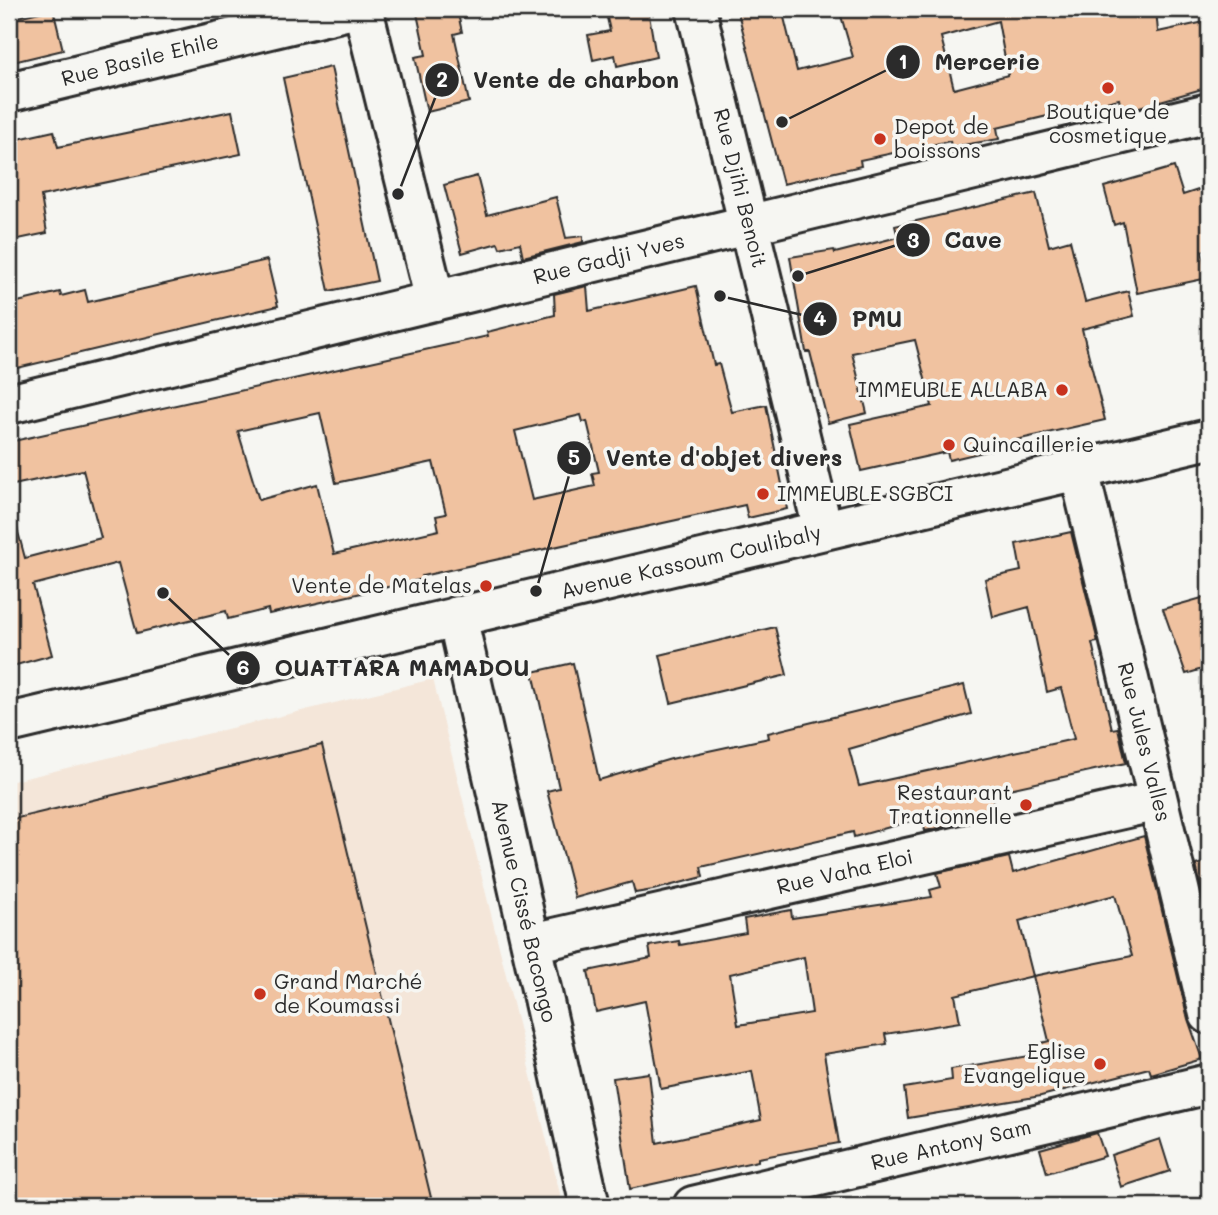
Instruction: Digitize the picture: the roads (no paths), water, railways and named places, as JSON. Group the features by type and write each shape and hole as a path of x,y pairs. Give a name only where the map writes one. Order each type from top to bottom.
{"street":[{"name":"Rue Basile Ehile","path":"9,92 353,9"},
{"path":"363,9 435,301"},
{"name":"Rue Djihi Benoit","path":"696,9 823,530"},
{"name":"Rue Gadji Yves","path":"9,404 1209,113"},
{"name":"Avenue Kassoum Coulibaly","path":"9,723 1209,439"},
{"name":"Rue Jules Valles","path":"1079,470 1209,1014"},
{"name":"Avenue Cissé Bacongo","path":"457,617 590,1206"},
{"name":"Rue Vaha Eloi","path":"531,943 1158,801"},
{"name":"Rue Antony Sam","path":"693,1206 1209,1084"}],"place":[{"name":"Boutique de cosmetique","path":"1108,88"},
{"name":"Mercerie","path":"782,122"},
{"name":"Depot de boissons","path":"880,139"},
{"name":"Vente de charbon","path":"398,194"},
{"name":"Cave","path":"798,276"},
{"name":"PMU","path":"720,296"},
{"name":"IMMEUBLE ALLABA","path":"1062,390"},
{"name":"Quincaillerie","path":"949,445"},
{"name":"IMMEUBLE SGBCI","path":"763,494"},
{"name":"Vente de Matelas","path":"486,586"},
{"name":"Vente d'objet divers","path":"536,591"},
{"name":"OUATTARA MAMADOU","path":"163,593"},
{"name":"Restaurant Trationnelle","path":"1026,805"},
{"name":"Grand Marché de Koumassi","path":"260,994"},
{"name":"Eglise Evangelique","path":"1100,1064"}]}
